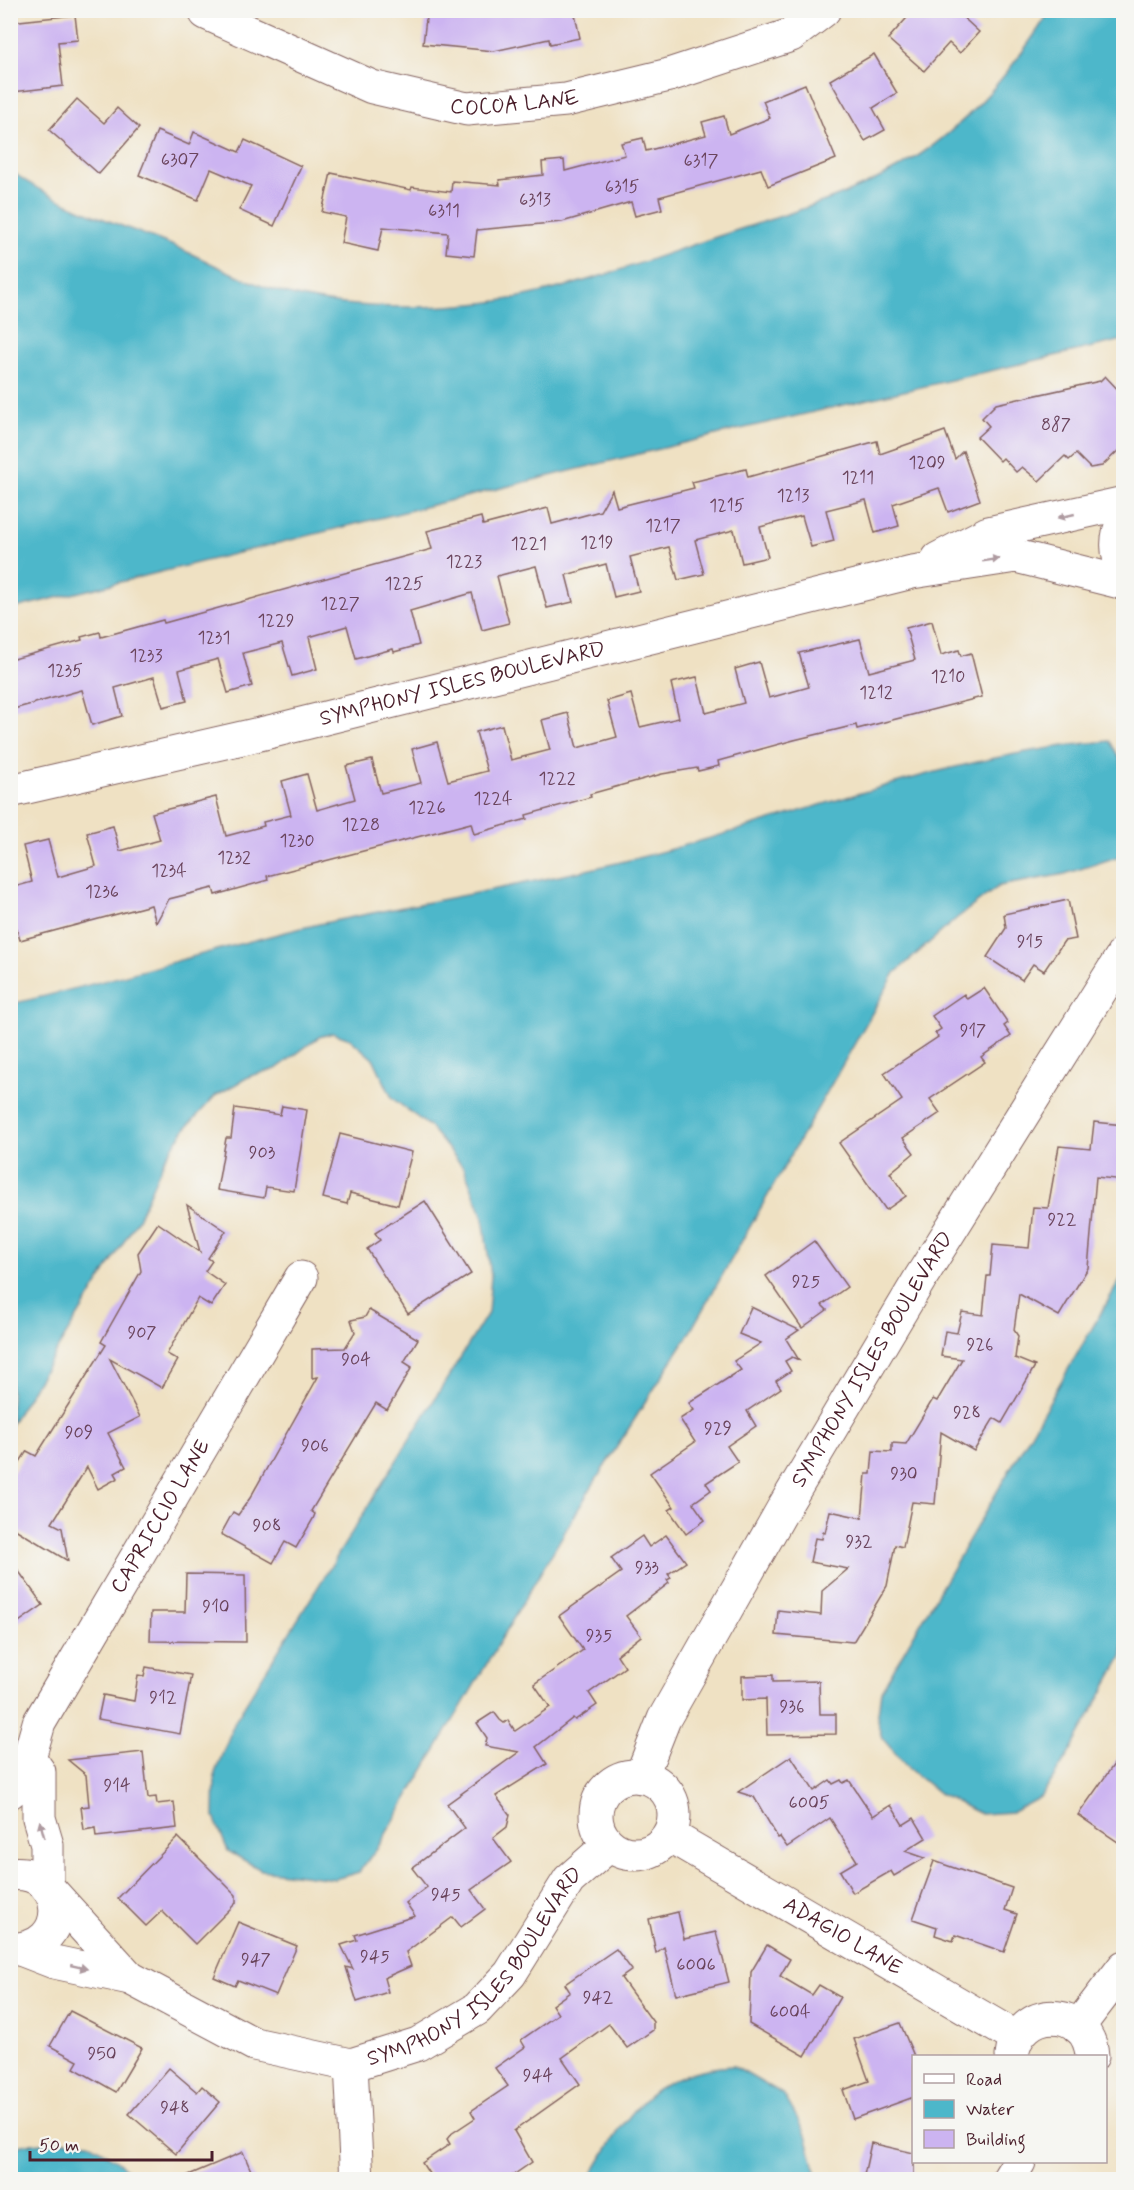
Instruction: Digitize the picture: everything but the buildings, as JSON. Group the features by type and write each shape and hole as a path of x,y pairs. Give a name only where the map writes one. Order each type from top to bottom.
{"street":[{"name":"COCOA LANE","path":"206,13 372,87 467,109 566,100 669,75 791,35 824,10"},
{"name":"SYMPHONY ISLES BOULEVARD","path":"912,572 988,533 1124,503"},
{"path":"1124,520 1117,544 1119,562 1124,570"},
{"name":"SYMPHONY ISLES BOULEVARD","path":"10,791 273,731 912,572 1016,556 1124,583"},
{"name":"SYMPHONY ISLES BOULEVARD","path":"641,1777 664,1719 784,1507 921,1277 1124,953"},
{"name":"CAPRICCIO LANE","path":"10,1792 16,1769 29,1758 39,1723 301,1278"},
{"path":"17,1950 35,1946 46,1939 57,1916 49,1889 47,1845 39,1818 39,1772 29,1758"},
{"path":"641,1777 652,1780 669,1796 674,1819 669,1834 656,1848 646,1853 634,1854 609,1845 601,1834 597,1822 596,1809 601,1796 618,1780 641,1777"},
{"name":"ADAGIO LANE","path":"669,1834 1014,2047"},
{"name":"SYMPHONY ISLES BOULEVARD","path":"130,1978 254,2044 351,2065 418,2044 477,2009 510,1974 569,1880 609,1845"},
{"path":"10,1875 32,1876 49,1889 130,1978"},
{"path":"17,1950 54,1962 130,1978"},
{"path":"1078,2027 1124,1967"},
{"path":"1014,2047 1028,2025 1051,2017 1063,2019 1078,2027 1089,2042 1092,2055"},
{"path":"351,2065 357,2180"},
{"path":"1008,2180 1017,2163"}],"water":[{"path":"1050,11 1123,11 1123,340 732,431 11,609 11,171 67,204 169,244 276,291 319,300 379,306 443,306 503,300 553,290 622,269 818,203 895,170 938,142 975,109 1008,71"},
{"path":"1110,741 1120,759 1123,771 1123,855 1065,874 999,886 957,918 895,973 687,1337 592,1486 380,1844 359,1872 335,1879 261,1870 228,1851 214,1817 215,1773 236,1719 488,1313 491,1276 483,1217 464,1168 430,1127 392,1098 374,1060 350,1039 333,1033 319,1037 276,1069 250,1076 215,1096 185,1129 165,1158 138,1219 11,1424 11,1004 319,924 625,861 926,774 1048,748"},
{"path":"1123,1275 1123,1655 1068,1755 1042,1796 1013,1812 981,1814 940,1794 908,1768 882,1738 877,1721 881,1691"},
{"path":"733,2066 784,2095 805,2132 818,2179 589,2179 616,2135 644,2100 681,2076 704,2069"},
{"path":"63,2141 89,2142 119,2162 135,2179 11,2179 11,2151 21,2145"}]}
